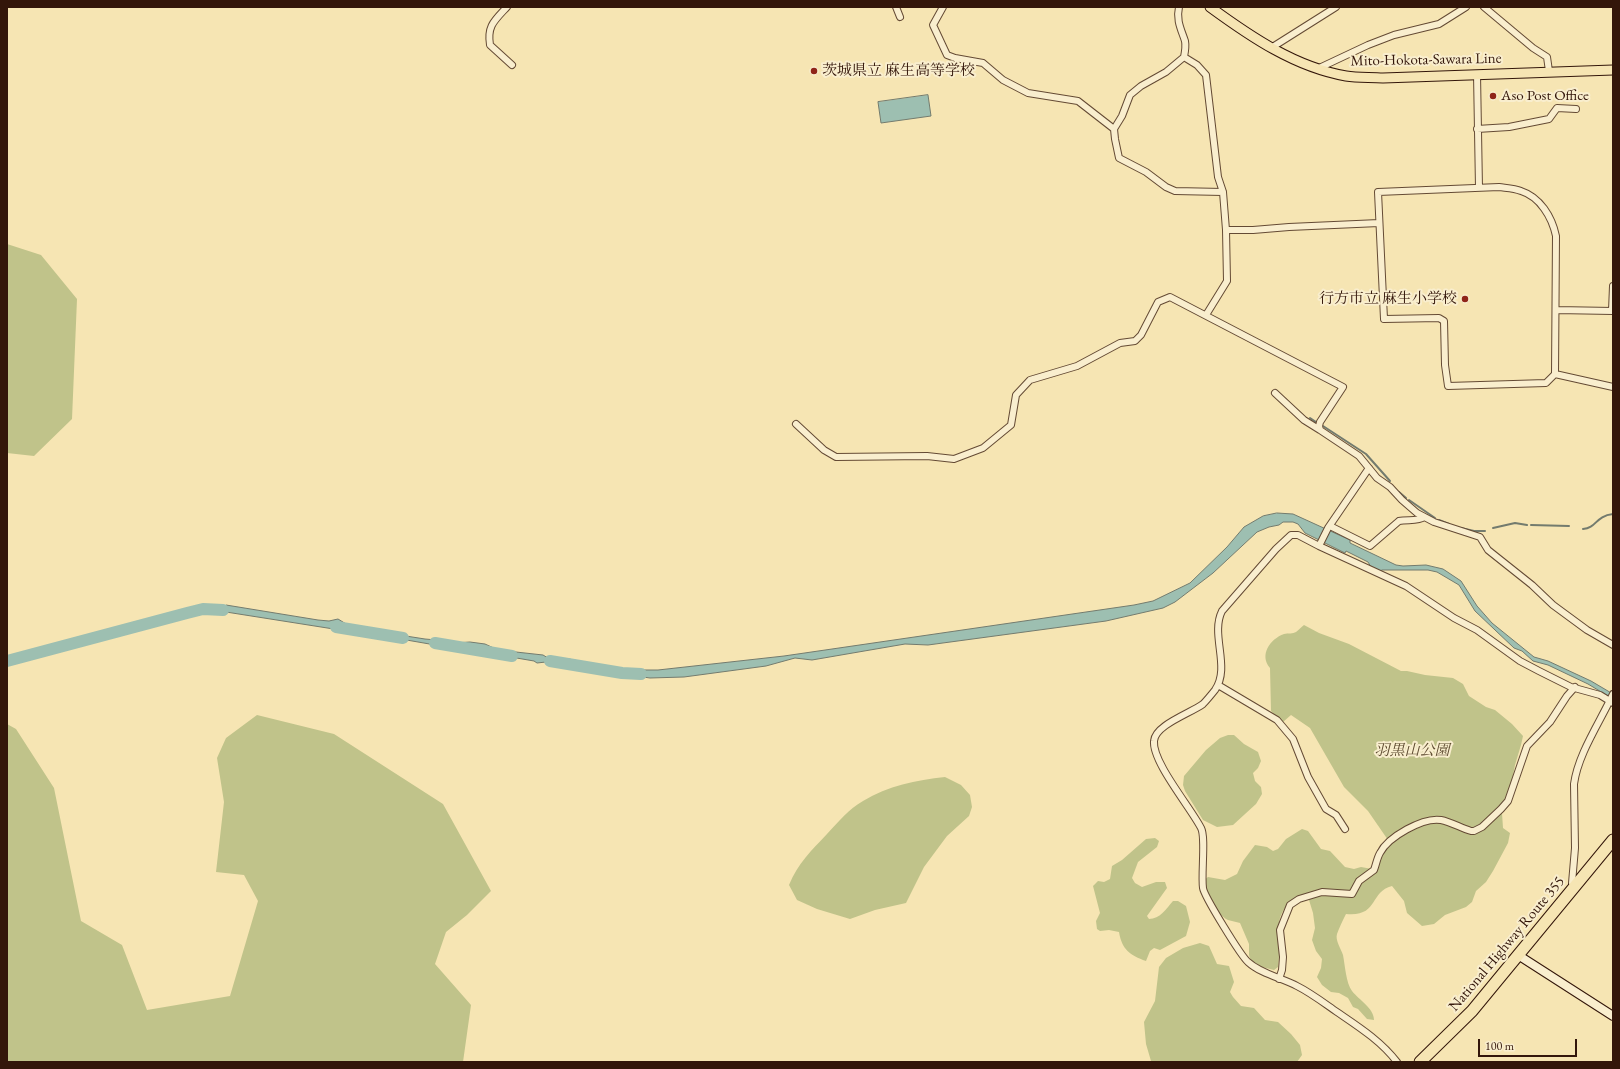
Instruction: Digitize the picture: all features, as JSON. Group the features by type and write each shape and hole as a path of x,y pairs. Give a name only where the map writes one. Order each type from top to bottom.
{"highway":[{"name":"National Highway Route 355","path":"1420,1062 1472,1011 1613,840"}],"main road":[{"name":"Mito-Hokota-Sawara Line","path":"1210,7 1271,48 1317,69 1347,76 1383,78 1613,70"}],"street":[{"path":"507,7 495,20 488,33 490,45 512,65"},
{"path":"896,7 900,17"},
{"path":"943,7 933,25 947,55 983,63 1003,80 1028,93 1078,101 1114,129"},
{"path":"1179,7 1177,15 1179,26 1185,42 1184,57 1166,72 1141,86 1130,95 1126,102 1122,116 1114,129 1119,158 1146,172 1174,191 1223,192"},
{"path":"1271,48 1336,7"},
{"path":"1317,69 1368,45 1394,35 1439,24 1466,7"},
{"path":"1484,7 1533,48 1547,57 1549,72"},
{"path":"1184,57 1197,65 1206,74 1218,177 1223,192 1226,230 1227,281 1206,315"},
{"path":"1477,74 1479,188"},
{"path":"1477,129 1509,127 1549,119 1557,108 1576,109"},
{"path":"1499,187 1521,191 1533,198 1544,209 1550,218 1554,226 1556,236 1555,374 1546,383 1448,386 1445,365 1444,321 1439,318 1384,319 1379,223 1378,192 1499,187"},
{"path":"1226,230 1253,230 1379,223"},
{"path":"1556,310 1613,311 1613,286"},
{"path":"796,424 824,450 836,457 927,456 954,459 983,448 1011,425 1016,395 1030,380 1077,366 1120,343 1135,341 1141,334 1158,302 1170,297 1343,387 1320,422 1320,430"},
{"path":"1555,374 1613,387"},
{"path":"1275,393 1304,420 1359,456 1377,478 1390,487 1402,500 1424,517 1441,525 1480,537 1488,550 1532,585 1553,605 1587,630 1613,645"},
{"path":"1320,545 1329,527 1369,468"},
{"path":"1329,527 1370,546 1399,521 1418,520 1424,517"},
{"path":"1397,1062 1379,1043 1306,991 1253,966 1245,959 1204,892 1202,870 1202,830 1177,793 1161,764 1154,746 1154,738 1158,732 1203,704 1218,685 1221,661 1218,624 1222,611 1276,549 1291,536 1298,535 1406,586 1454,618 1477,630 1520,661 1545,674 1575,687 1612,698 1583,756 1575,776 1574,861 1572,883 1574,888"},
{"path":"1218,685 1277,720 1292,739 1308,777 1326,809 1336,816 1345,829"},
{"path":"1278,979 1282,970 1283,957 1280,930 1290,905 1299,899 1322,892 1352,894 1359,881 1374,870 1383,847 1408,828 1440,820 1471,831 1482,827 1496,815 1508,801 1527,746 1550,722 1567,696 1575,687"},
{"path":"1518,956 1613,1016"}],"green space":[{"path":"7,244 41,255 77,299 72,419 34,456 7,453"},
{"name":"羽黒山公園","path":"1304,625 1319,633 1349,644 1401,671 1453,678 1463,684 1469,696 1486,707 1495,710 1512,724 1523,736 1512,781 1502,813 1503,828 1510,833 1508,843 1486,882 1476,891 1472,902 1466,907 1445,915 1434,924 1422,926 1407,913 1404,901 1392,886 1380,893 1369,908 1364,912 1357,914 1346,914 1337,934 1337,942 1343,955 1350,988 1372,1012 1374,1020 1367,1019 1358,1009 1353,1007 1348,998 1339,993 1331,992 1322,985 1317,977 1321,968 1322,959 1316,951 1312,940 1315,928 1309,900 1296,897 1287,905 1282,913 1278,929 1278,967 1274,970 1258,966 1251,962 1249,955 1249,944 1240,923 1228,920 1219,913 1206,891 1204,880 1208,877 1225,880 1237,874 1243,861 1255,845 1267,847 1273,851 1278,849 1286,839 1302,829 1308,831 1321,849 1330,851 1345,867 1354,869 1361,867 1372,869 1388,840 1368,811 1344,787 1310,728 1291,715 1283,722 1271,711 1270,668 1267,663 1266,653 1274,640 1279,636 1295,633"},
{"path":"257,715 334,734 443,804 491,891 467,915 446,932 435,964 471,1005 463,1062 7,1062 7,724 16,729 54,788 81,921 122,945 147,1010 230,996 258,901 244,875 216,872 224,802 217,758 226,738"},
{"path":"1228,735 1234,735 1244,744 1258,752 1261,761 1258,768 1253,773 1255,781 1261,787 1262,794 1256,804 1233,825 1217,827 1203,820 1185,791 1183,785 1184,776 1206,750 1220,738"},
{"path":"945,777 961,785 970,795 972,807 969,816 947,836 924,867 906,903 875,910 850,919 817,909 797,900 789,885 796,870 810,852 853,808 882,791 913,782"},
{"path":"1155,838 1159,841 1157,847 1138,862 1132,878 1135,883 1142,887 1156,882 1165,882 1167,888 1147,916 1149,919 1153,919 1162,913 1173,901 1178,901 1186,906 1190,922 1186,936 1160,950 1154,948 1150,951 1146,961 1131,954 1125,948 1119,932 1109,930 1100,931 1097,929 1096,921 1100,913 1093,886 1098,881 1104,882 1110,879 1112,866 1122,860 1146,839"},
{"path":"1200,943 1209,946 1217,964 1229,966 1234,982 1230,992 1241,1006 1254,1008 1265,1020 1278,1022 1300,1045 1302,1055 1297,1062 1151,1061 1146,1044 1144,1022 1155,1001 1159,967 1166,958 1183,948"}],"shaded area":[{"path":"928,95 931,116 881,123 878,102"},
{"path":"1277,513 1293,514 1350,540 1350,543 1396,565 1426,565 1443,569 1461,581 1477,606 1492,623 1534,657 1548,661 1591,681 1613,694 1613,699 1588,684 1548,665 1533,661 1522,651 1514,648 1475,611 1459,585 1437,572 1428,570 1380,571 1371,567 1368,562 1346,551 1345,553 1305,533 1298,524 1293,522 1283,522 1279,525 1257,532 1213,573 1175,602 1163,608 1106,621 928,645 905,644 812,660 795,658 766,666 684,677 650,678 629,675 582,663 537,663 534,661 499,655 489,649 479,646 441,646 395,638 367,630 340,630 207,609 216,607 223,608 226,605 318,620 329,621 338,619 351,627 373,629 393,634 454,643 470,642 485,644 498,650 543,655 548,658 569,659 623,670 658,670 784,656 1153,601 1190,583 1227,547 1244,527 1263,516"}],"waterway":[{"path":"1310,418 1316,422"},
{"path":"1323,426 1366,454 1390,481"},
{"path":"1399,492 1406,498"},
{"path":"1409,500 1435,518"},
{"path":"1583,529 1591,527 1599,519 1613,514"},
{"path":"1439,520 1449,524"},
{"path":"1493,528 1515,523 1527,525"},
{"path":"1531,525 1569,526"},
{"path":"1461,528 1474,531 1485,531"},
{"path":"7,661 203,609 223,610"},
{"path":"336,627 403,638"},
{"path":"435,643 512,656"},
{"path":"550,661 622,673 641,674"}],"place":[{"name":"茨城県立 麻生高等学校","path":"814,71"},
{"name":"Aso Post Office","path":"1493,96"},
{"name":"行方市立 麻生小学校","path":"1465,299"}]}
